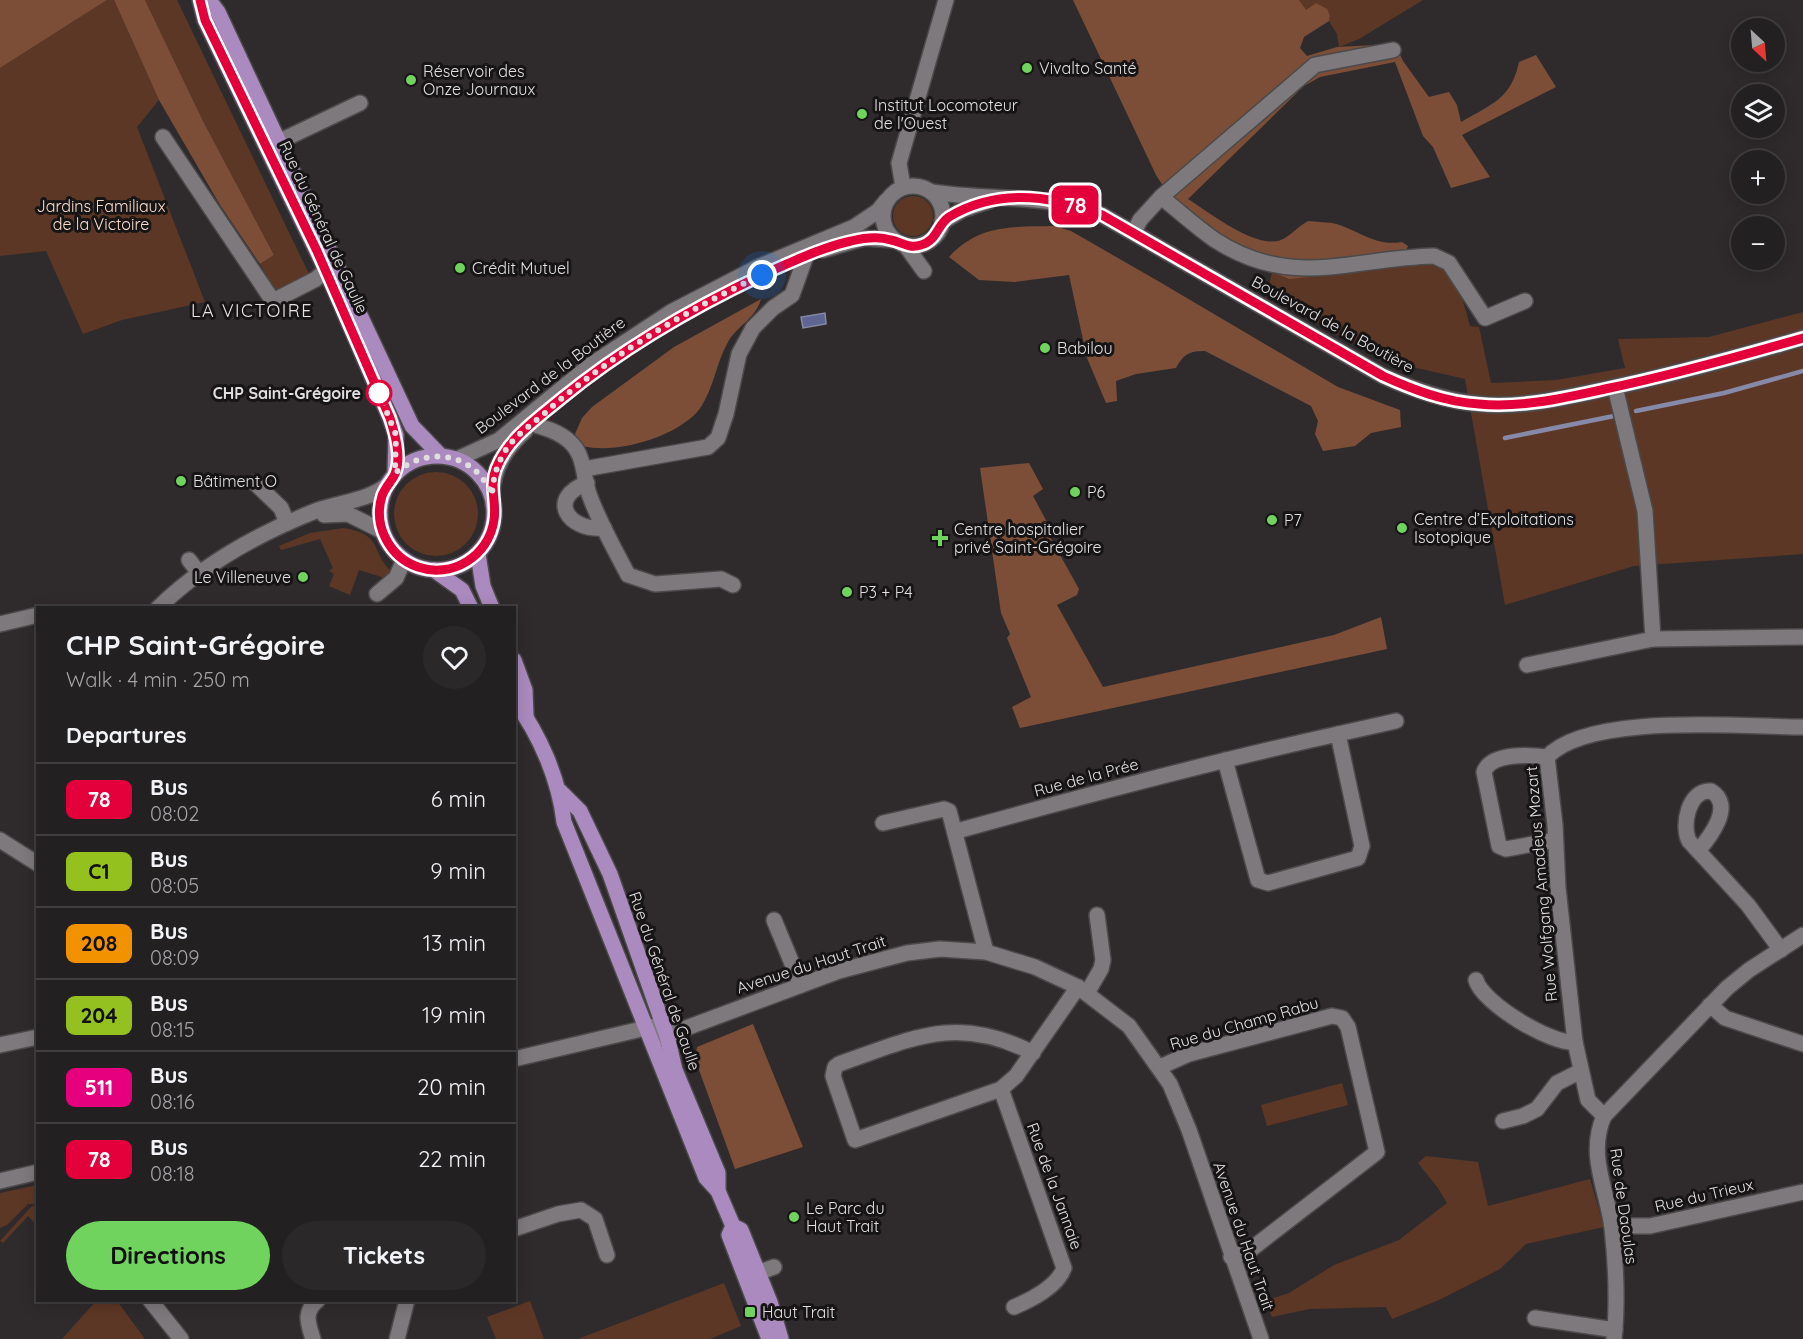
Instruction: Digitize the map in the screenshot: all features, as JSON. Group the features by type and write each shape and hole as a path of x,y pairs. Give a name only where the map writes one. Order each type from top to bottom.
{"main road":[{"name":"Rue du Général de Gaulle","path":"200,0 205,20 321,274 390,418 397,448 391,480"},
{"name":"Rue du Général de Gaulle","path":"209,0 218,12 412,426 440,455"},
{"path":"440,455 457,459 475,469 492,495 493,526 478,554 458,566 434,570 414,566 391,548 382,531 380,508 391,480 416,459 440,455"},
{"path":"478,554 483,586 491,606"},
{"path":"434,570 462,590 470,606"},
{"name":"Rue du Général de Gaulle","path":"516,665 525,690 526,716"},
{"name":"Rue du Général de Gaulle","path":"516,703 526,716 560,791 564,822 706,1178 718,1191 733,1226 741,1230 769,1339"},
{"name":"Rue du Général de Gaulle","path":"560,791 580,811 610,874 665,1030 675,1070 718,1173 718,1191"},
{"name":"Rue du Général de Gaulle","path":"752,1275 781,1339"}],"street":[{"path":"903,187 899,163 946,0"},
{"path":"1134,232 1140,220 1161,197 1315,65 1394,50"},
{"path":"278,142 360,103"},
{"path":"163,137 273,301 321,274"},
{"path":"900,243 928,242 935,237 942,222 941,206 932,192 918,186 903,187 886,201 882,218 888,234 900,243 924,271 928,242"},
{"name":"Boulevard de la Boutière","path":"932,192 1047,199 1082,207 1134,232 1366,366 1415,390 1456,401 1503,405 1529,403 1615,387 1803,338"},
{"path":"1161,197 1216,241 1270,266 1315,269 1434,256 1441,257 1449,263 1485,318 1525,301"},
{"name":"Boulevard de la Boutière","path":"942,222 971,206 1002,198"},
{"name":"Boulevard de la Boutière","path":"457,459 499,440 589,366 671,312 758,267 854,226 878,211 886,201"},
{"name":"Boulevard de la Boutière","path":"492,495 497,466 507,448 532,424 586,380 645,339 716,298 806,256 864,238 900,243"},
{"path":"604,528 575,524 566,512 565,502 571,492 586,476 708,447 718,438 726,414 739,354 753,328 773,308 792,295 806,256"},
{"path":"1615,387 1645,511 1653,639"},
{"path":"532,424 556,432 571,442 586,476 604,528 628,575 644,582 662,585 721,579 733,585"},
{"path":"160,606 199,573 238,547 288,522 321,509 377,493 391,480"},
{"path":"255,483 280,508 288,522"},
{"path":"288,522 331,514 348,514 382,531"},
{"path":"189,560 199,573"},
{"path":"377,594 396,578 404,560"},
{"path":"0,624 36,615"},
{"path":"1527,665 1653,639 1803,637"},
{"name":"Rue de la Prée","path":"957,831 1225,760 1396,721"},
{"name":"Rue Wolfgang Amadeus Mozart","path":"1604,1116 1588,1100 1575,1042 1558,888 1547,757 1575,742 1631,726 1803,727"},
{"path":"1225,760 1255,875 1258,880 1268,883 1352,862 1362,852 1338,734"},
{"path":"1547,757 1522,756 1493,761 1484,772 1499,846 1506,849 1555,840"},
{"path":"883,823 947,809 951,813 986,952"},
{"path":"0,840 36,863"},
{"path":"1698,851 1748,905 1780,950"},
{"path":"1033,1053 990,1035 955,1031 924,1035 839,1064 835,1067 833,1076 855,1140 1001,1089 1016,1076 1082,990 1101,969 1103,960 1097,915"},
{"path":"774,921 801,985"},
{"path":"1604,1116 1710,1005 1749,970 1803,935"},
{"name":"Avenue du Haut Trait","path":"516,1059 649,1035 691,1024 897,954 940,950 986,952 1035,967 1082,990 1130,1026 1160,1067 1189,1130 1261,1339"},
{"path":"1476,980 1485,996 1499,1008 1558,1041 1575,1042"},
{"path":"1710,1005 1725,1018 1803,1044"},
{"name":"Rue du Champ Rabu","path":"1160,1067 1189,1054 1332,1016 1342,1018 1348,1027 1377,1152 1250,1250 1231,1257"},
{"path":"0,1045 36,1037"},
{"path":"1503,1121 1523,1116 1537,1109 1557,1083 1581,1071"},
{"name":"Rue de la Jannaie","path":"1001,1089 1064,1268 1062,1274 1030,1300 1014,1307"},
{"name":"Rue de Daoulas","path":"1604,1116 1599,1129 1596,1152 1612,1226 1616,1282 1614,1335"},
{"path":"0,1181 36,1172"},
{"name":"Rue du Trieux","path":"1612,1226 1650,1226 1803,1192"},
{"path":"516,1228 558,1214 581,1210 595,1219 608,1255"},
{"path":"752,1275 774,1267"},
{"path":"152,1302 181,1339"},
{"path":"313,1339 306,1318 308,1311 316,1302"},
{"path":"397,1339 406,1302"},
{"path":"1535,1318 1614,1335"}],"green space":[{"name":"Jardins Familiaux de la Victoire","path":"107,0 114,0 159,100 137,127 205,302 122,320 83,334 46,251 0,256 0,68"},
{"path":"145,0 177,0 309,274 276,292 260,264 274,255 203,121"},
{"path":"1299,0 1423,0 1359,39 1339,47 1337,34 1329,21 1330,16 1305,11"},
{"path":"913,196 927,202 933,216 927,230 913,236 899,230 893,216 899,202"},
{"path":"1433,262 1454,281 1462,298 1470,326 1479,327 1491,383 1556,380 1625,368 1618,339 1709,337 1803,312 1803,554 1634,566 1505,605 1465,379 1404,365 1341,337 1268,291 1272,272 1289,279 1319,264"},
{"path":"436,472 452,475 466,484 475,498 478,514 475,530 466,544 452,553 436,556 420,553 406,544 397,530 394,514 397,498 406,484 420,475"},
{"path":"344,528 357,531 371,539 380,557 391,571 388,579 359,570 350,595 329,586 334,574 329,571 333,568 320,539 281,550 279,546 310,533"},
{"path":"1342,1083 1348,1105 1267,1126 1261,1105"},
{"path":"1426,1156 1478,1162 1488,1206 1590,1179 1604,1227 1526,1244 1500,1269 1439,1300 1392,1319 1386,1307 1309,1309 1272,1317 1265,1301 1289,1293 1334,1265 1399,1240 1447,1203 1418,1163"},
{"path":"36,1185 36,1204 28,1204 7,1225 0,1228 0,1193"},
{"path":"32,1206 36,1208 36,1224 28,1216 3,1243 0,1241"},
{"path":"724,1283 741,1326 710,1339 578,1339"},
{"path":"530,1301 544,1339 496,1339 487,1317"},
{"path":"95,1302 118,1302 145,1339 62,1339"}],"shaded area":[{"path":"0,0 107,0 0,68"},
{"path":"114,0 145,0 203,121 274,255 260,264 220,205 159,100"},
{"path":"1073,0 1299,0 1306,10 1316,3 1327,9 1330,16 1329,21 1304,37 1300,48 1307,56 1337,47 1395,44 1403,61 1429,97 1449,92 1457,105 1461,122 1499,99 1511,84 1519,62 1536,55 1556,87 1462,135 1490,177 1451,188 1433,147 1423,136 1395,62 1320,77 1304,86 1188,199 1235,229 1263,240 1275,241 1285,238 1308,221 1332,223 1374,240 1402,242 1408,246 1405,253 1319,264 1308,277 1289,279 1272,272 1258,258 1180,212 1156,175"},
{"path":"1054,226 1071,231 1338,387 1400,410 1401,427 1371,433 1355,446 1323,451 1315,434 1318,421 1311,406 1205,351 1188,354 1176,368 1136,374 1116,381 1117,401 1106,403 1087,358 1069,275 1015,282 979,280 949,257 972,238 985,233 1011,228"},
{"path":"761,299 751,317 728,342 705,399 692,417 679,427 647,441 613,448 583,446 575,434 582,418 592,407 674,347"},
{"path":"1029,463 1043,489 1033,496 1054,535 1050,537 1079,589 1077,595 1057,605 1103,687 1334,635 1381,617 1387,649 1020,728 1012,707 1031,697 1007,638 1010,634 1001,613 980,468"},
{"path":"753,1024 803,1147 735,1169 695,1059 697,1047"}],"water":[{"path":"825,313 826,324 803,328 801,317"}],"waterway":[{"path":"1636,411 1724,393 1803,371"},
{"path":"1505,438 1614,416"}],"bus line":[{"name":"78","path":"200,0 205,20 317,251 396,435 395,473 386,486 380,508 382,531 391,548 398,555 414,566 424,569 446,570 469,561 478,554 490,536 493,526 495,516 493,481 507,448 562,398 645,339 739,286 806,256 864,238 893,240 906,246 921,245 935,237 942,222 949,217 971,206 1002,198 1047,199 1082,207 1102,215 1383,376 1415,390 1456,401 1511,405 1594,392 1656,378 1803,338"}],"place":[{"name":"Vivalto Santé","path":"1027,68"},
{"name":"Réservoir des Onze Journaux","path":"411,80"},
{"name":"Institut Locomoteur de l'Ouest","path":"862,114"},
{"name":"Crédit Mutuel","path":"460,268"},
{"name":"Babilou","path":"1045,348"},
{"name":"CHP Saint-Grégoire","path":"379,393"},
{"name":"Bâtiment O","path":"181,481"},
{"name":"P6","path":"1075,492"},
{"name":"P7","path":"1272,520"},
{"name":"Centre d’Exploitations Isotopique","path":"1402,528"},
{"name":"Centre hospitalier privé Saint-Grégoire","path":"940,538"},
{"name":"Le Villeneuve","path":"303,577"},
{"name":"P3 + P4","path":"847,592"},
{"name":"Le Parc du Haut Trait","path":"794,1217"},
{"name":"Haut Trait","path":"750,1312"}],"district":[{"name":"LA VICTOIRE","path":"252,311"}],"route":[{"path":"379,393 377,388 396,435 395,473 416,459 440,455 457,459 475,469 488,485 492,495 496,470 507,448 562,398 645,339 716,298 762,275"}]}
